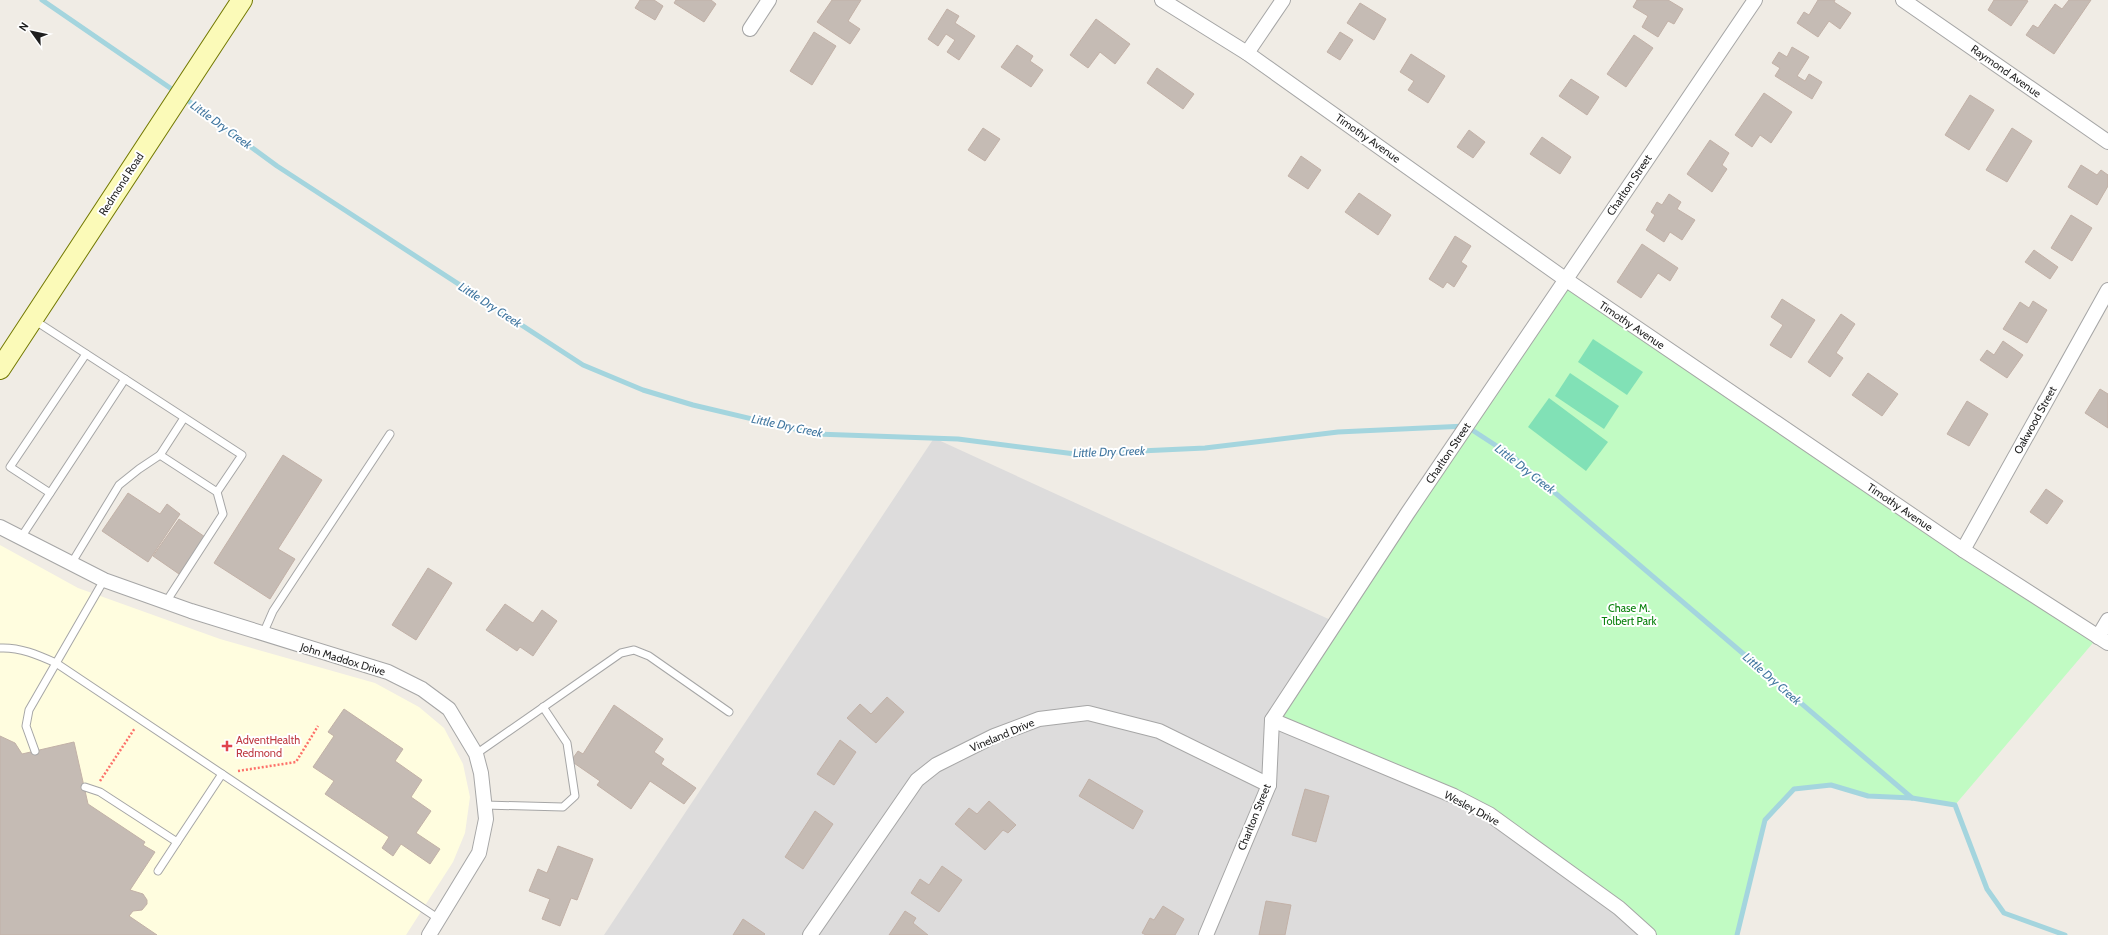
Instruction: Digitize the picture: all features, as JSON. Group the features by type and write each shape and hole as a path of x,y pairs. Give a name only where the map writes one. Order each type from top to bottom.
{"street":[{"name":"Redmond Road","path":"0,369 242,0"},
{"path":"750,29 769,0"},
{"name":"Timothy Avenue","path":"1162,0 1247,53 1565,279 1963,550 2103,640"},
{"path":"1247,53 1283,0"},
{"name":"Charlton Street","path":"1206,935 1269,785 1272,720 1407,514 1755,0"},
{"name":"Raymond Avenue","path":"1903,0 2108,142"},
{"name":"Oakwood Street","path":"1963,550 2108,290"},
{"name":"John Maddox Drive","path":"0,527 20,539 104,580 263,634 388,672 422,689 449,709 476,754 481,773 486,805 486,819 479,853 429,935"},
{"path":"2103,640 2108,620"},
{"name":"Vineland Drive","path":"810,935 917,780 936,765 981,743 1039,719 1088,714 1159,731 1269,785"},
{"name":"Wesley Drive","path":"1272,720 1454,796 1489,814 1619,908 1649,935"}],"lane":[{"path":"32,319 242,455 217,492"},
{"path":"50,493 10,467 86,354"},
{"path":"20,539 125,379"},
{"path":"71,564 119,485 160,455 184,418"},
{"path":"263,634 274,611 296,576 390,434"},
{"path":"160,455 217,492 223,514 166,602"},
{"path":"35,751 28,734 26,720 34,700 104,580"},
{"path":"0,648 14,648 33,653 56,663 439,919"},
{"path":"476,754 622,653 634,650 649,656 729,712"},
{"path":"486,805 563,807 575,796 567,743 543,707"},
{"path":"158,871 222,774"},
{"path":"85,787 100,792 177,842"}],"path":[{"path":"94,790 141,720"},
{"path":"222,774 296,762 318,726"}],"shaded area":[{"path":"934,438 1335,622 1454,796 1649,935 604,935"},
{"name":"AdventHealth Redmond","path":"0,545 78,588 220,639 375,683 419,707 444,728 463,764 470,797 465,833 453,862 406,935 0,935"}],"green space":[{"name":"Chase M. Tolbert Park","path":"1565,279 2098,637 1955,805 1912,798 1868,796 1831,785 1794,789 1765,820 1737,935 1649,935 1489,814 1272,720"},
{"path":"1593,339 1643,372 1627,395 1578,362"},
{"path":"1570,373 1619,406 1604,429 1555,396"},
{"path":"1549,398 1608,442 1586,471 1528,427"}],"building":[{"path":"640,0 654,0 663,6 655,20 635,8"},
{"path":"676,0 711,0 716,4 704,22 674,3"},
{"path":"832,0 861,0 848,21 860,29 850,44 817,22"},
{"path":"1637,0 1668,0 1683,9 1674,24 1668,21 1658,37 1642,27 1648,16 1633,7"},
{"path":"1818,0 1835,0 1834,2 1851,13 1840,29 1829,21 1818,37 1797,23 1804,12 1809,15"},
{"path":"1994,0 2028,1 2011,26 1988,10"},
{"path":"2069,0 2091,0 2054,54 2026,35 2033,25 2038,28 2055,4 2062,9"},
{"path":"1360,3 1386,19 1374,40 1347,23"},
{"path":"947,9 959,16 955,23 975,36 959,60 947,52 955,40 946,34 938,46 928,39"},
{"path":"1096,19 1130,44 1115,64 1100,52 1088,68 1070,55"},
{"path":"814,32 836,46 812,85 790,71"},
{"path":"1340,32 1353,40 1340,60 1327,52"},
{"path":"1634,35 1653,48 1626,87 1607,74"},
{"path":"1017,45 1033,56 1030,61 1043,70 1031,87 1001,67"},
{"path":"1792,47 1809,57 1797,76 1805,81 1809,74 1822,82 1812,99 1775,76 1780,68 1772,63 1779,52 1787,57"},
{"path":"1411,54 1445,76 1428,103 1408,90 1414,81 1400,72"},
{"path":"1157,68 1194,94 1183,109 1147,83"},
{"path":"1571,79 1599,97 1587,115 1559,96"},
{"path":"1764,93 1792,112 1771,143 1760,135 1752,147 1735,135"},
{"path":"1970,95 1994,110 1969,150 1945,135"},
{"path":"983,128 1000,139 985,161 968,150"},
{"path":"2012,128 2032,141 2007,182 1986,170"},
{"path":"1469,130 1485,142 1473,158 1457,147"},
{"path":"1542,137 1571,157 1560,174 1530,154"},
{"path":"1710,140 1729,153 1722,165 1727,169 1712,192 1687,174"},
{"path":"1301,156 1321,170 1308,189 1288,176"},
{"path":"2081,165 2097,175 2101,170 2108,175 2108,186 2097,205 2068,187"},
{"path":"1359,193 1391,215 1378,235 1345,212"},
{"path":"1669,194 1681,202 1677,209 1695,220 1682,240 1670,232 1664,242 1646,230 1655,215 1651,212 1657,202 1662,205"},
{"path":"2071,215 2092,228 2072,261 2051,248"},
{"path":"1455,236 1471,246 1461,262 1467,266 1454,287 1447,282 1443,288 1429,279"},
{"path":"1642,244 1678,268 1670,281 1658,273 1641,298 1617,282"},
{"path":"2034,250 2058,267 2050,279 2025,262"},
{"path":"1782,299 1815,320 1791,358 1770,345 1783,325 1771,317"},
{"path":"2033,301 2047,310 2027,343 2003,329 2020,302 2029,308"},
{"path":"1841,314 1855,324 1836,353 1843,358 1830,377 1808,362"},
{"path":"2003,341 2023,355 2007,378 1980,360 1987,350 1994,355"},
{"path":"1868,373 1898,394 1882,416 1852,395"},
{"path":"2100,389 2108,394 2108,428 2085,413"},
{"path":"1967,401 1988,414 1969,446 1947,434"},
{"path":"283,455 322,480 278,549 295,559 270,599 214,563"},
{"path":"2046,489 2063,501 2047,524 2030,512"},
{"path":"128,493 160,514 167,504 180,514 148,562 102,531"},
{"path":"179,519 205,537 179,574 153,556"},
{"path":"428,568 452,583 416,640 392,625"},
{"path":"505,604 533,623 542,610 557,621 533,656 520,647 517,651 486,630"},
{"path":"887,697 904,712 876,743 847,718 860,704 871,714"},
{"path":"614,705 663,739 654,752 664,759 661,764 696,788 684,804 650,781 631,809 597,785 600,781 571,761 578,751 583,754"},
{"path":"344,709 403,749 395,761 422,780 411,797 431,811 416,833 440,849 430,864 401,844 393,856 382,848 389,837 325,794 334,781 313,767 334,736 328,732"},
{"path":"0,736 15,743 22,754 74,742 88,804 145,842 143,845 155,852 130,890 143,894 147,900 147,904 142,910 133,911 129,916 157,935 0,935"},
{"path":"840,740 856,752 834,785 817,774"},
{"path":"1089,779 1143,811 1133,829 1079,796"},
{"path":"1305,789 1329,796 1316,842 1292,835"},
{"path":"989,801 1016,825 1008,833 1003,830 985,850 955,824 969,808 977,814"},
{"path":"815,811 833,824 803,869 785,857"},
{"path":"558,846 593,859 577,900 571,898 560,926 542,919 550,899 529,891 538,869 547,873"},
{"path":"942,866 962,880 939,912 911,893 920,879 929,885"},
{"path":"1266,901 1291,905 1285,935 1259,935"},
{"path":"1163,906 1184,919 1175,935 1146,935 1142,933 1150,918 1154,920"},
{"path":"905,911 916,918 913,923 928,935 889,935"},
{"path":"743,919 765,934 733,935"}],"waterway":[{"name":"Little Dry Creek","path":"42,0 176,92"},
{"name":"Little Dry Creek","path":"183,97 277,166 583,365 643,390 693,405 816,434 958,439 1075,454 1205,448 1338,432 1466,426 1512,456 1912,798"},
{"path":"1737,935 1765,820 1794,789 1831,785 1868,796 1912,798 1955,805 1987,889 2004,913 2065,935"}],"place":[{"name":"AdventHealth Redmond","path":"227,746"}]}
